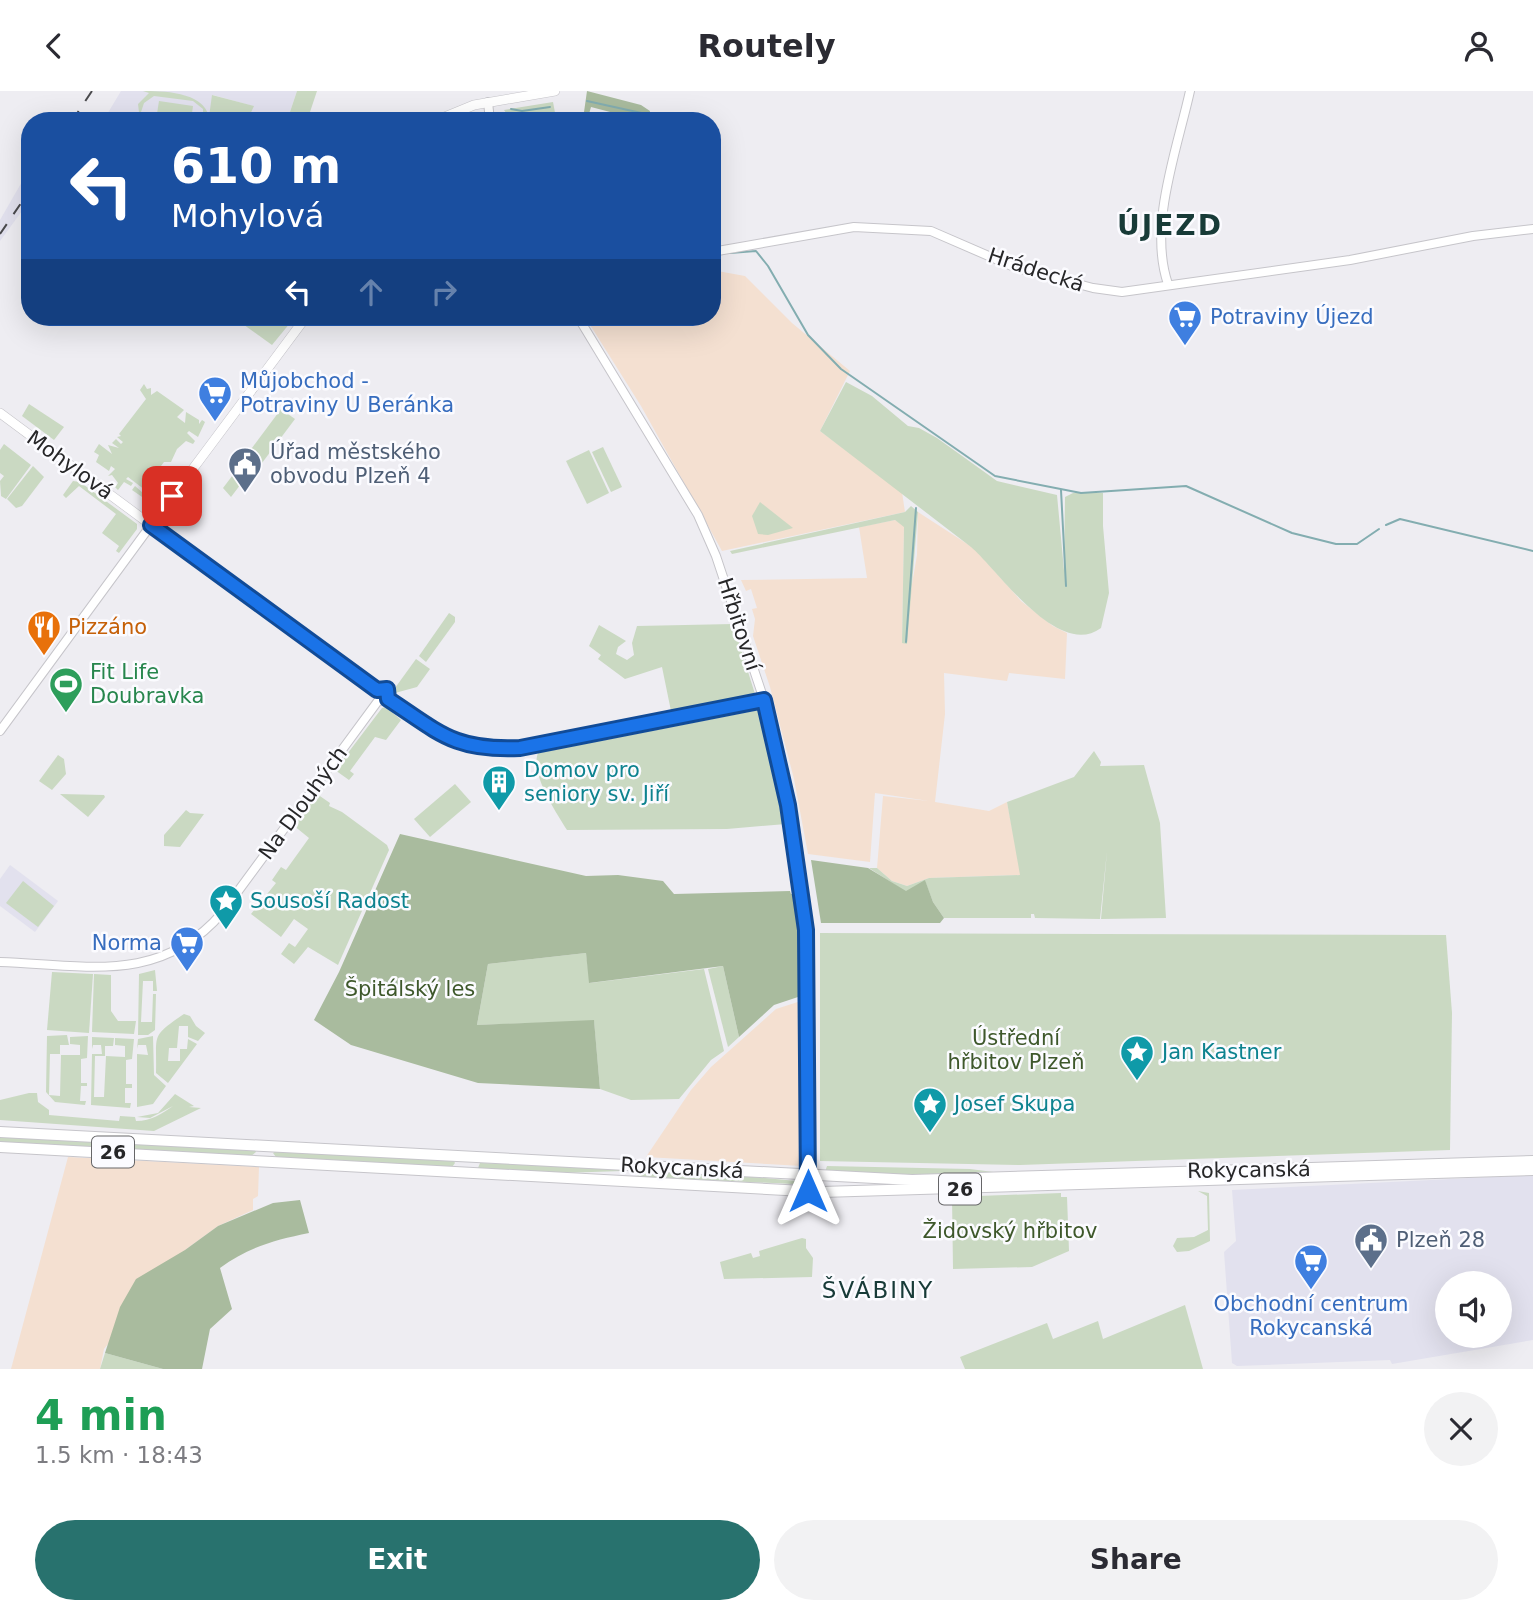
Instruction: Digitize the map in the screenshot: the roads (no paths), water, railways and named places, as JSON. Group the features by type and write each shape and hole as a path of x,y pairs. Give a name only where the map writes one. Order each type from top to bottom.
{"main road":[{"path":"454,112 488,102 555,91"},
{"path":"151,525 299,326"},
{"name":"Mohylová","path":"0,414 151,525"},
{"name":"Rokycanská","path":"0,1132 944,1180 1533,1170"},
{"name":"Rokycanská","path":"0,1147 808,1191 879,1192 1533,1161"}],"street":[{"path":"1168,284 1159,246 1161,218 1190,91"},
{"path":"488,102 489,112"},
{"name":"Hrádecká","path":"721,250 854,227 873,226 938,232 1006,264 1093,288 1122,292 1365,258 1473,236 1533,229"},
{"name":"Hřbitovní","path":"583,326 698,515 716,556 764,700 788,805 806,930 808,1191"},
{"path":"0,731 151,525"},
{"name":"Mohylová","path":"151,525 377,690 387,689 388,699"},
{"path":"377,690 377,702 388,699 446,738 469,746 496,749 531,746 764,700"},
{"name":"Na Dlouhých","path":"0,962 126,966 162,959 187,946 222,913 377,702"}],"waterway":[{"path":"587,101 637,112"},
{"path":"511,109 522,111 550,107"},
{"path":"730,253 756,251 768,266 808,335 841,369 995,476 1081,493 1186,486 1292,533 1336,544 1357,544 1379,529"},
{"path":"1061,490 1066,586"},
{"path":"906,642 916,508"},
{"path":"1386,525 1400,519 1533,551"}],"railway":[{"path":"78,112 92,91"},
{"path":"0,234 21,203"}],"place":[{"name":"Potraviny Újezd","path":"1185,347"},
{"name":"Můjobchod - Potraviny U Beránka","path":"215,423"},
{"name":"Úřad městského obvodu Plzeň 4","path":"245,494"},
{"name":"Pizzáno","path":"44,657"},
{"name":"Fit Life Doubravka","path":"66,714"},
{"name":"Domov pro seniory sv. Jiří","path":"499,812"},
{"name":"Sousoší Radost","path":"226,931"},
{"name":"Norma","path":"187,973"},
{"name":"Jan Kastner","path":"1137,1082"},
{"name":"Josef Skupa","path":"930,1134"},
{"name":"Plzeň 28","path":"1371,1270"},
{"name":"Obchodní centrum Rokycanská","path":"1311,1291"}],"district":[{"name":"ÚJEZD","path":"1170,225"},
{"name":"ŠVÁBINY","path":"878,1290"}],"park label":[{"name":"Špitálský les","path":"410,989"},
{"name":"Ústřední hřbitov Plzeň","path":"1016,1050"},
{"name":"Židovský hřbitov","path":"1010,1231"}]}
